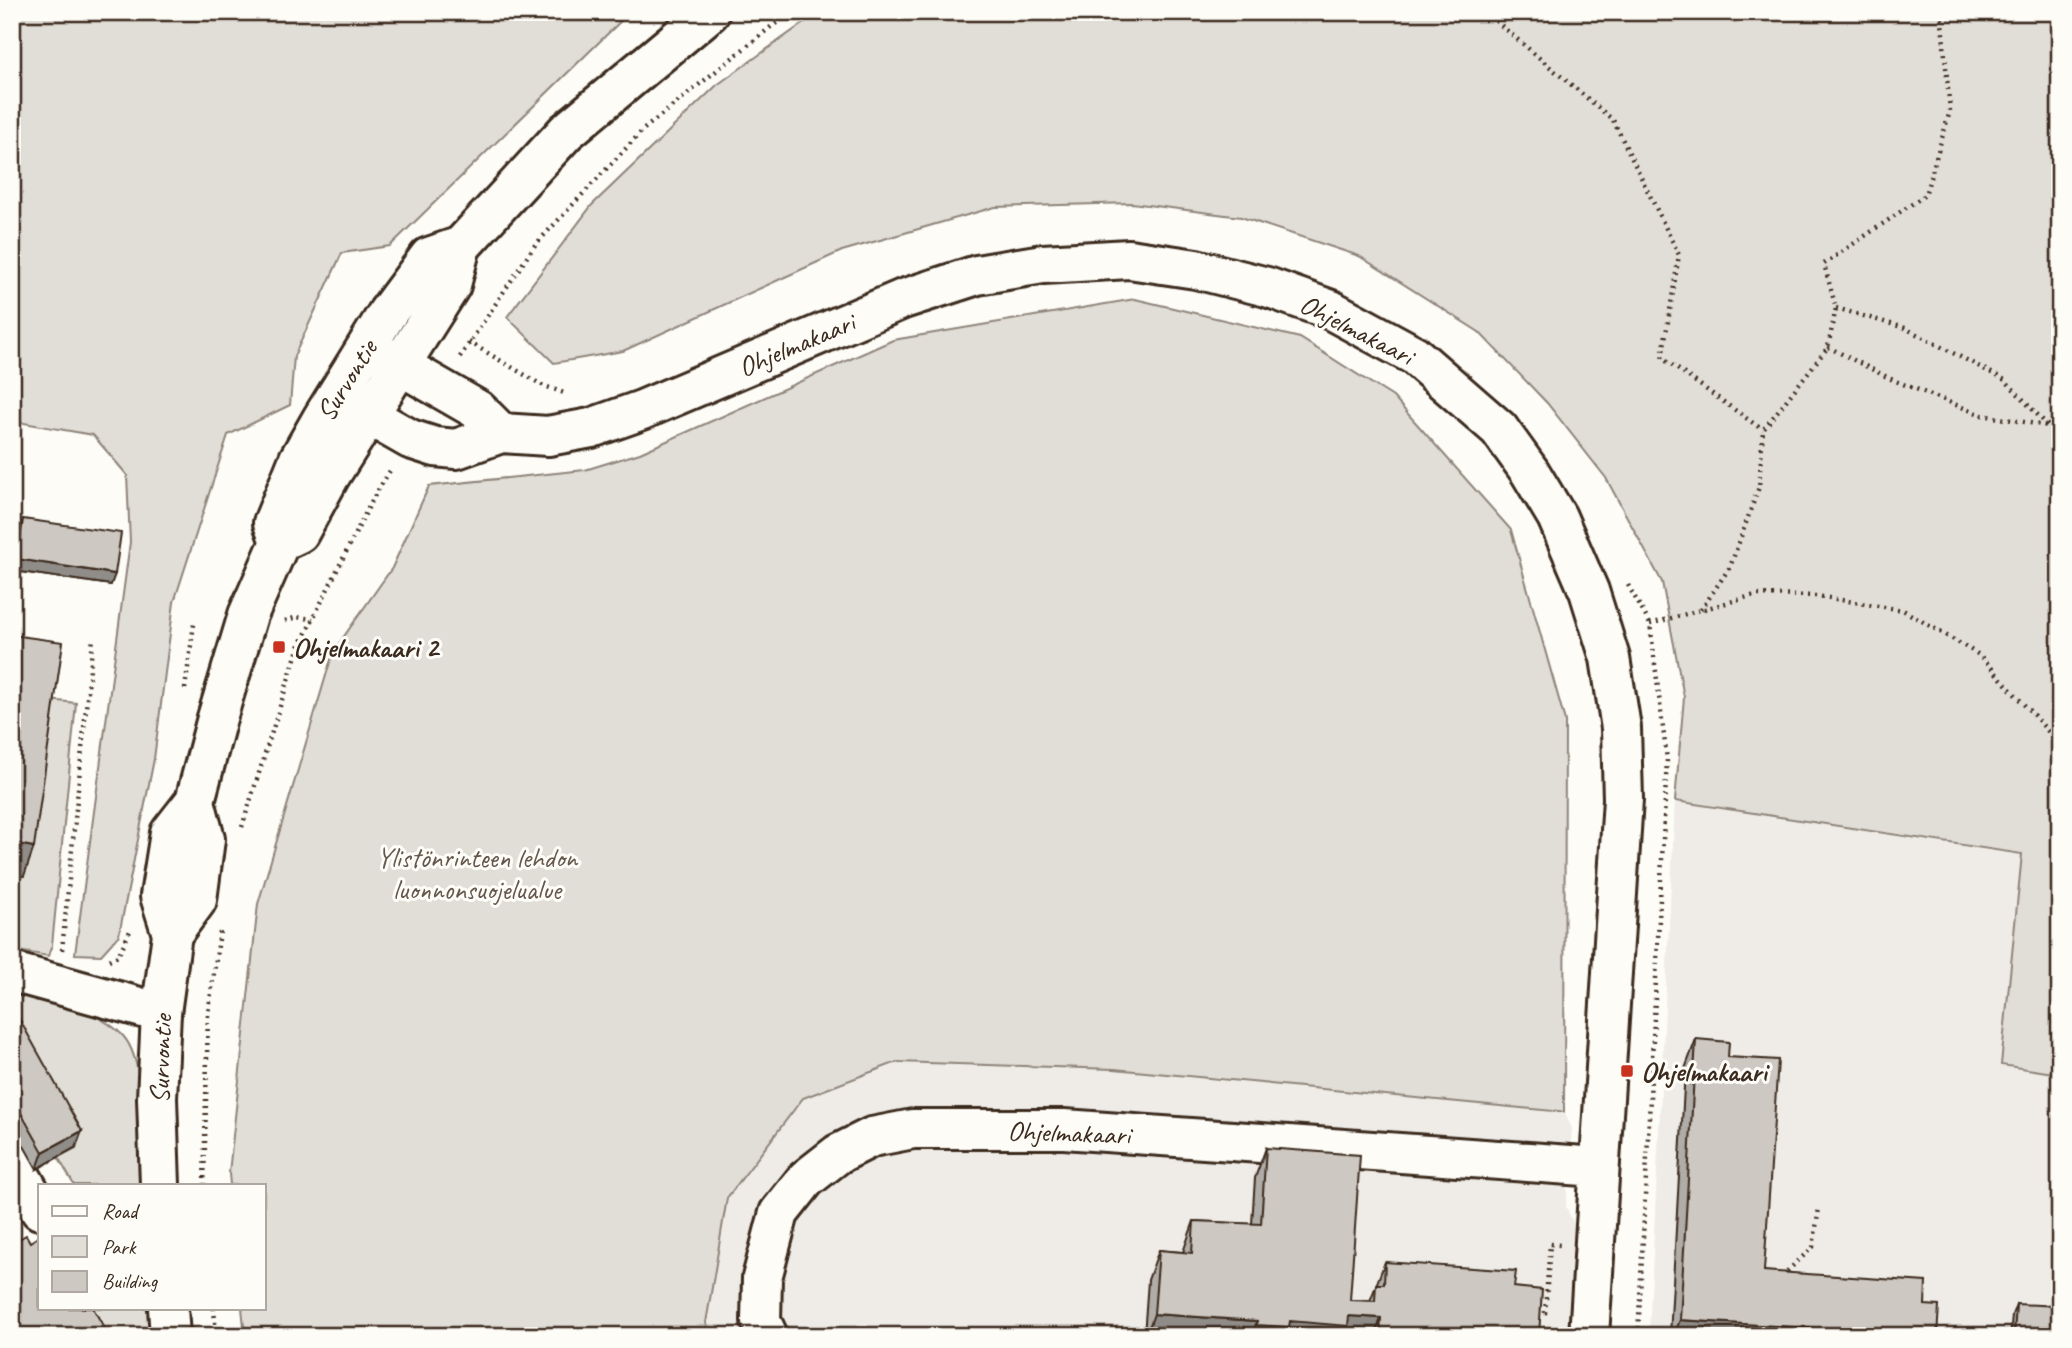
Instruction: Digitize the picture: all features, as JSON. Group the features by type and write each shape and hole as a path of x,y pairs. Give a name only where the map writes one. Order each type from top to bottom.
{"street":[{"name":"Survontie","path":"280,542 273,523 299,458 336,397 384,356 451,285 461,246 566,132 710,12"},
{"name":"Ohjelmakaari","path":"336,397 410,439 435,447 456,449 501,433 548,436 591,428 642,410 903,299 976,275 1043,264 1129,260 1196,269 1266,287 1331,310 1414,355 1499,429 1530,472 1557,517 1589,591 1610,657 1621,728 1623,799 1589,1336"},
{"name":"Survontie","path":"160,1184 157,1098 161,1013 172,934 160,896 170,833 195,801 248,615 280,542 299,533 330,476 368,416 384,356"},
{"path":"384,356 478,410 501,433"},
{"path":"12,972 161,1013"},
{"name":"Ohjelmakaari","path":"768,1336 761,1321 762,1278 779,1213 806,1179 838,1154 872,1137 913,1129 1064,1129 1598,1167"},
{"path":"12,1161 38,1206"},
{"path":"169,1310 170,1336"}],"path":[{"path":"441,388 535,244 643,129 793,12"},
{"path":"1486,12 1613,120 1679,255 1662,358 1763,430"},
{"path":"1701,610 1730,567 1759,487 1763,430 1828,347 1836,308 1824,264 1925,195 1950,111 1941,12"},
{"path":"1836,308 1905,328 2005,380 2049,427 2060,435"},
{"path":"469,342 542,385 577,396"},
{"path":"1828,347 1893,380 1982,415 2049,427"},
{"path":"241,832 298,649 372,500 410,439"},
{"path":"1625,579 1650,624 1667,760 1638,1336"},
{"path":"1650,624 1755,595 1817,596 1903,610 1981,656 2060,746"},
{"path":"278,630 283,622 297,617 313,619"},
{"path":"61,961 93,638"},
{"path":"204,1184 208,1014 221,922"},
{"path":"1774,1284 1814,1247 1819,1208"},
{"path":"1533,1312 1545,1313 1550,1244 1573,1246 1593,1256"},
{"path":"214,1310 216,1336"}],"shaded area":[{"path":"1675,801 2022,854 2001,1065 2060,1074 2060,1336 1649,1336"},
{"path":"897,1062 1114,1069 1564,1112 1572,1128 1566,1207 1575,1226 1576,1247 1569,1336 711,1336 706,1323 727,1198 803,1098"}],"green space":[{"path":"12,12 630,12 390,246 342,253 294,356 290,405 228,435 174,602 154,759 119,935 101,955 75,954 130,542 127,475 93,435 12,421"},
{"path":"819,12 2060,12 2060,1074 2001,1065 2022,854 1675,801 1684,697 1662,582 1606,478 1547,403 1479,332 1359,256 1241,217 1132,203 995,207 842,251 623,351 554,363 507,317 592,205 717,85"},
{"name":"Ylistönrinteen lehdon luonnonsuojelualue","path":"1135,299 1300,338 1393,397 1511,530 1565,721 1564,1112 1114,1069 897,1062 803,1098 727,1198 706,1323 711,1336 245,1336 242,1310 266,1310 266,1184 230,1184 229,1173 258,904 333,652 392,568 429,486 585,470 640,453 893,340"},
{"path":"49,700 76,703 52,945 48,956 12,950 12,875"},
{"path":"12,986 88,1012 115,1028 124,1037 137,1066 141,1086 147,1184 73,1184 58,1157 76,1148 12,1034"},
{"path":"67,1310 155,1310 157,1336 82,1336"}],"building":[{"path":"23,519 121,533 115,574 17,559"},
{"path":"12,635 63,642 34,847 12,843"},
{"path":"12,1006 82,1131 43,1152 12,1097"},
{"path":"1696,1039 1729,1042 1728,1057 1778,1060 1764,1271 1926,1282 1925,1305 1939,1306 1937,1336 1680,1320"},
{"path":"1266,1148 1360,1155 1350,1300 1375,1301 1376,1284 1384,1284 1385,1262 1516,1271 1514,1287 1542,1290 1539,1335 1380,1336 1381,1318 1349,1316 1348,1326 1290,1321 1289,1327 1256,1325 1257,1321 1154,1314 1159,1250 1192,1253 1194,1221 1261,1224"},
{"path":"26,1235 30,1242 38,1237 38,1310 94,1310 109,1336 12,1336 12,1243"},
{"path":"2016,1304 2060,1306 2060,1336 2014,1336"}],"place":[{"name":"Ohjelmakaari 2","path":"279,647"},
{"name":"Ohjelmakaari","path":"1627,1071"}]}
